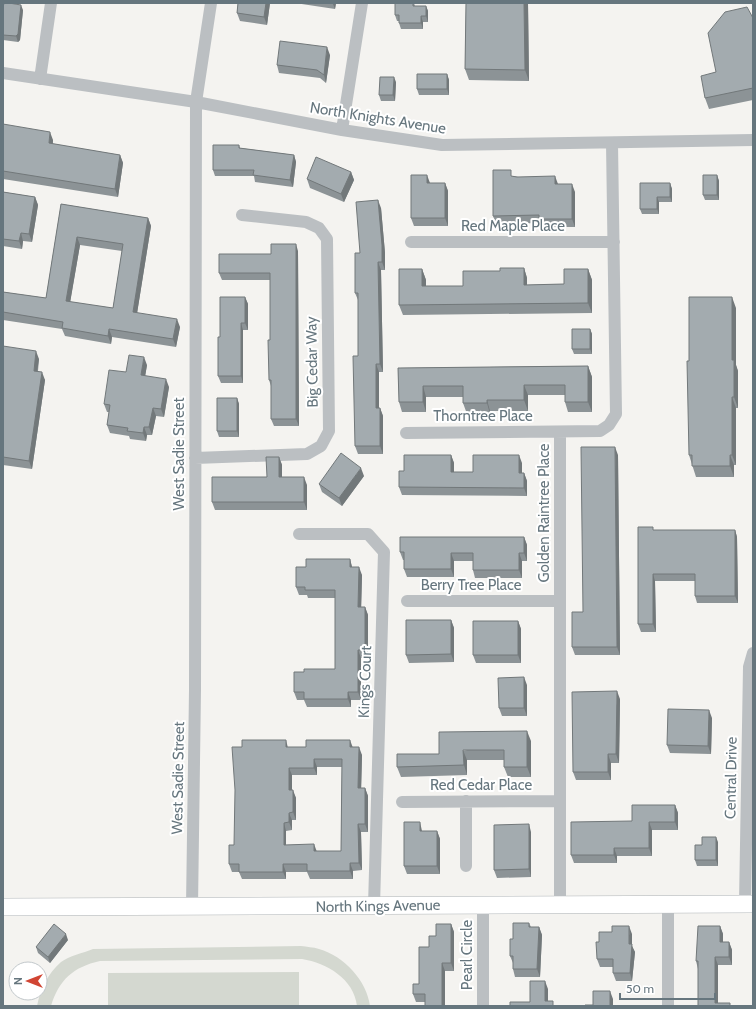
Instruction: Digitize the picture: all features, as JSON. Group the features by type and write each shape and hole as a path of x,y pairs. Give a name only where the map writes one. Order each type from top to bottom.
{"street":[{"path":"40,79 51,3"},
{"name":"West Sadie Street","path":"192,907 196,102 211,3"},
{"path":"342,130 362,3"},
{"name":"North Knights Avenue","path":"3,73 196,102 342,130 442,145 753,140"},
{"name":"Golden Raintree Place","path":"560,904 560,432 600,430 610,425 616,414 612,143"},
{"name":"Big Cedar Way","path":"195,458 307,454 321,446 329,431 327,239 319,228 306,222 242,215"},
{"name":"Red Maple Place","path":"411,242 614,242"},
{"name":"Thorntree Place","path":"406,433 560,432"},
{"name":"Kings Court","path":"299,534 368,534 384,552 374,906"},
{"name":"Berry Tree Place","path":"407,601 560,601"},
{"name":"Central Drive","path":"749,904 749,667 753,653"},
{"path":"466,801 466,866"},
{"name":"Red Cedar Place","path":"402,802 560,801"},
{"path":"668,904 668,1006"},
{"name":"North Kings Avenue","path":"3,907 749,904"},
{"name":"Pearl Circle","path":"483,905 483,1006"}],"shaded area":[{"path":"301,946 317,948 337,957 353,971 364,988 370,1006 357,1006 355,996 351,988 338,974 321,964 302,959 100,961 82,967 68,976 58,989 51,1006 37,1006 38,1001 48,1001 48,977 56,966 68,958 93,949"},
{"path":"299,972 299,1006 108,1006 108,973"}],"building":[{"path":"4,3 21,5 18,34 16,36 3,35"},
{"path":"238,3 266,3 264,17 237,13"},
{"path":"395,3 413,3 413,6 426,6 426,16 421,16 421,23 399,23 399,15 395,15"},
{"path":"466,3 524,3 525,70 465,69"},
{"path":"747,7 753,18 753,88 705,98 701,76 716,72 708,33 725,12"},
{"path":"280,41 327,47 324,75 317,70 277,65"},
{"path":"417,74 447,74 447,89 417,89"},
{"path":"380,77 394,77 393,95 379,95"},
{"path":"3,124 50,132 49,143 120,155 115,189 3,171"},
{"path":"213,145 239,145 239,148 294,155 290,180 253,175 254,170 213,170"},
{"path":"316,157 351,172 341,194 307,179"},
{"path":"493,170 511,170 511,176 517,177 555,176 555,184 572,184 572,219 539,219 539,215 493,216"},
{"path":"411,175 427,175 427,183 445,183 445,218 411,218"},
{"path":"703,175 717,175 717,195 703,195"},
{"path":"640,183 670,183 670,197 657,197 657,209 640,209"},
{"path":"3,192 35,197 29,234 21,233 19,241 3,239"},
{"path":"378,200 382,262 378,262 380,364 376,364 376,408 380,408 380,446 355,446 353,356 358,356 358,293 355,293 355,253 360,253 356,202"},
{"path":"61,204 148,218 133,312 177,319 173,339 109,329 108,336 62,328 63,322 3,312 3,292 46,298","holes":["77,237 123,244 113,308 66,301"]},
{"path":"271,244 296,244 296,419 271,419 271,380 269,380 268,340 270,340 270,273 219,273 219,254 271,254"},
{"path":"500,268 524,268 524,285 564,284 564,269 588,269 588,303 399,305 399,269 422,269 422,286 463,286 463,271 500,271"},
{"path":"220,297 245,297 245,323 241,323 241,376 218,376"},
{"path":"689,297 732,297 732,360 734,360 734,397 732,397 732,455 730,455 730,466 692,466 692,455 689,455 687,361 689,361"},
{"path":"572,329 590,329 590,349 572,349"},
{"path":"3,346 36,351 34,371 42,372 29,461 3,457"},
{"path":"129,355 144,357 141,375 166,379 161,409 153,408 149,427 144,427 143,433 127,431 128,428 107,425 110,405 104,404 109,370 126,372"},
{"path":"588,366 588,402 565,402 565,385 524,385 524,400 487,400 487,403 463,403 463,386 423,386 423,402 399,402 398,368"},
{"path":"217,398 237,398 237,431 217,431"},
{"path":"581,447 615,447 617,647 572,647 572,612 583,612"},
{"path":"341,453 361,468 339,498 319,484"},
{"path":"404,455 451,455 451,472 473,472 473,455 519,455 519,473 524,473 524,488 399,487 399,471 404,471"},
{"path":"266,457 279,457 279,477 304,477 304,502 212,502 212,477 267,477"},
{"path":"638,527 653,527 653,530 735,530 735,596 695,596 695,574 653,574 653,624 638,624"},
{"path":"400,537 524,537 524,553 519,553 519,570 473,570 473,553 451,553 451,569 404,569 404,552 400,552"},
{"path":"306,559 350,559 350,567 359,567 358,607 365,607 365,650 358,650 358,692 348,692 348,699 304,699 304,692 294,692 294,672 304,672 304,669 335,669 335,590 305,590 305,587 296,587 296,567 306,567"},
{"path":"406,620 451,620 451,654 406,655"},
{"path":"473,621 518,621 518,655 473,655"},
{"path":"524,677 524,708 499,708 498,678"},
{"path":"617,691 616,754 608,754 608,772 573,772 572,692"},
{"path":"668,709 709,710 708,746 667,745"},
{"path":"527,731 527,767 504,767 504,750 463,750 464,765 397,767 397,754 439,754 439,732"},
{"path":"242,740 286,740 286,747 306,747 306,740 350,740 350,747 359,747 358,788 365,788 365,824 358,824 359,863 350,863 350,871 307,871 307,864 283,864 283,872 239,872 239,864 229,864 229,845 234,845 235,790 232,747 242,747","holes":["314,759 342,759 341,851 314,851 314,844 284,845 284,823 289,822 289,813 293,812 293,790 289,790 289,768 314,768"]},
{"path":"632,805 675,805 675,822 649,822 649,848 614,848 614,855 571,855 571,822 632,821"},
{"path":"404,822 420,822 420,831 437,831 437,866 404,866"},
{"path":"529,824 529,869 494,870 494,825"},
{"path":"702,837 716,837 716,860 695,860 695,845 702,845"},
{"path":"513,923 529,923 529,927 539,927 537,969 513,969 513,956 510,956 510,939 513,939"},
{"path":"54,924 66,934 48,957 36,947"},
{"path":"436,924 451,924 451,963 442,963 442,1006 425,1006 425,994 413,994 413,984 419,984 419,947 429,947 429,936 436,936"},
{"path":"612,926 629,926 629,944 632,944 630,973 613,973 613,959 597,959 596,942 599,942 599,932 612,932"},
{"path":"698,926 720,926 720,942 729,942 729,957 715,957 715,1003 730,1003 730,1006 698,1006 698,961 696,961"},
{"path":"530,981 545,981 545,1001 553,1001 553,1006 510,1006 510,1002 530,1002"},
{"path":"593,991 610,991 610,1006 585,1006 593,1005"}]}
